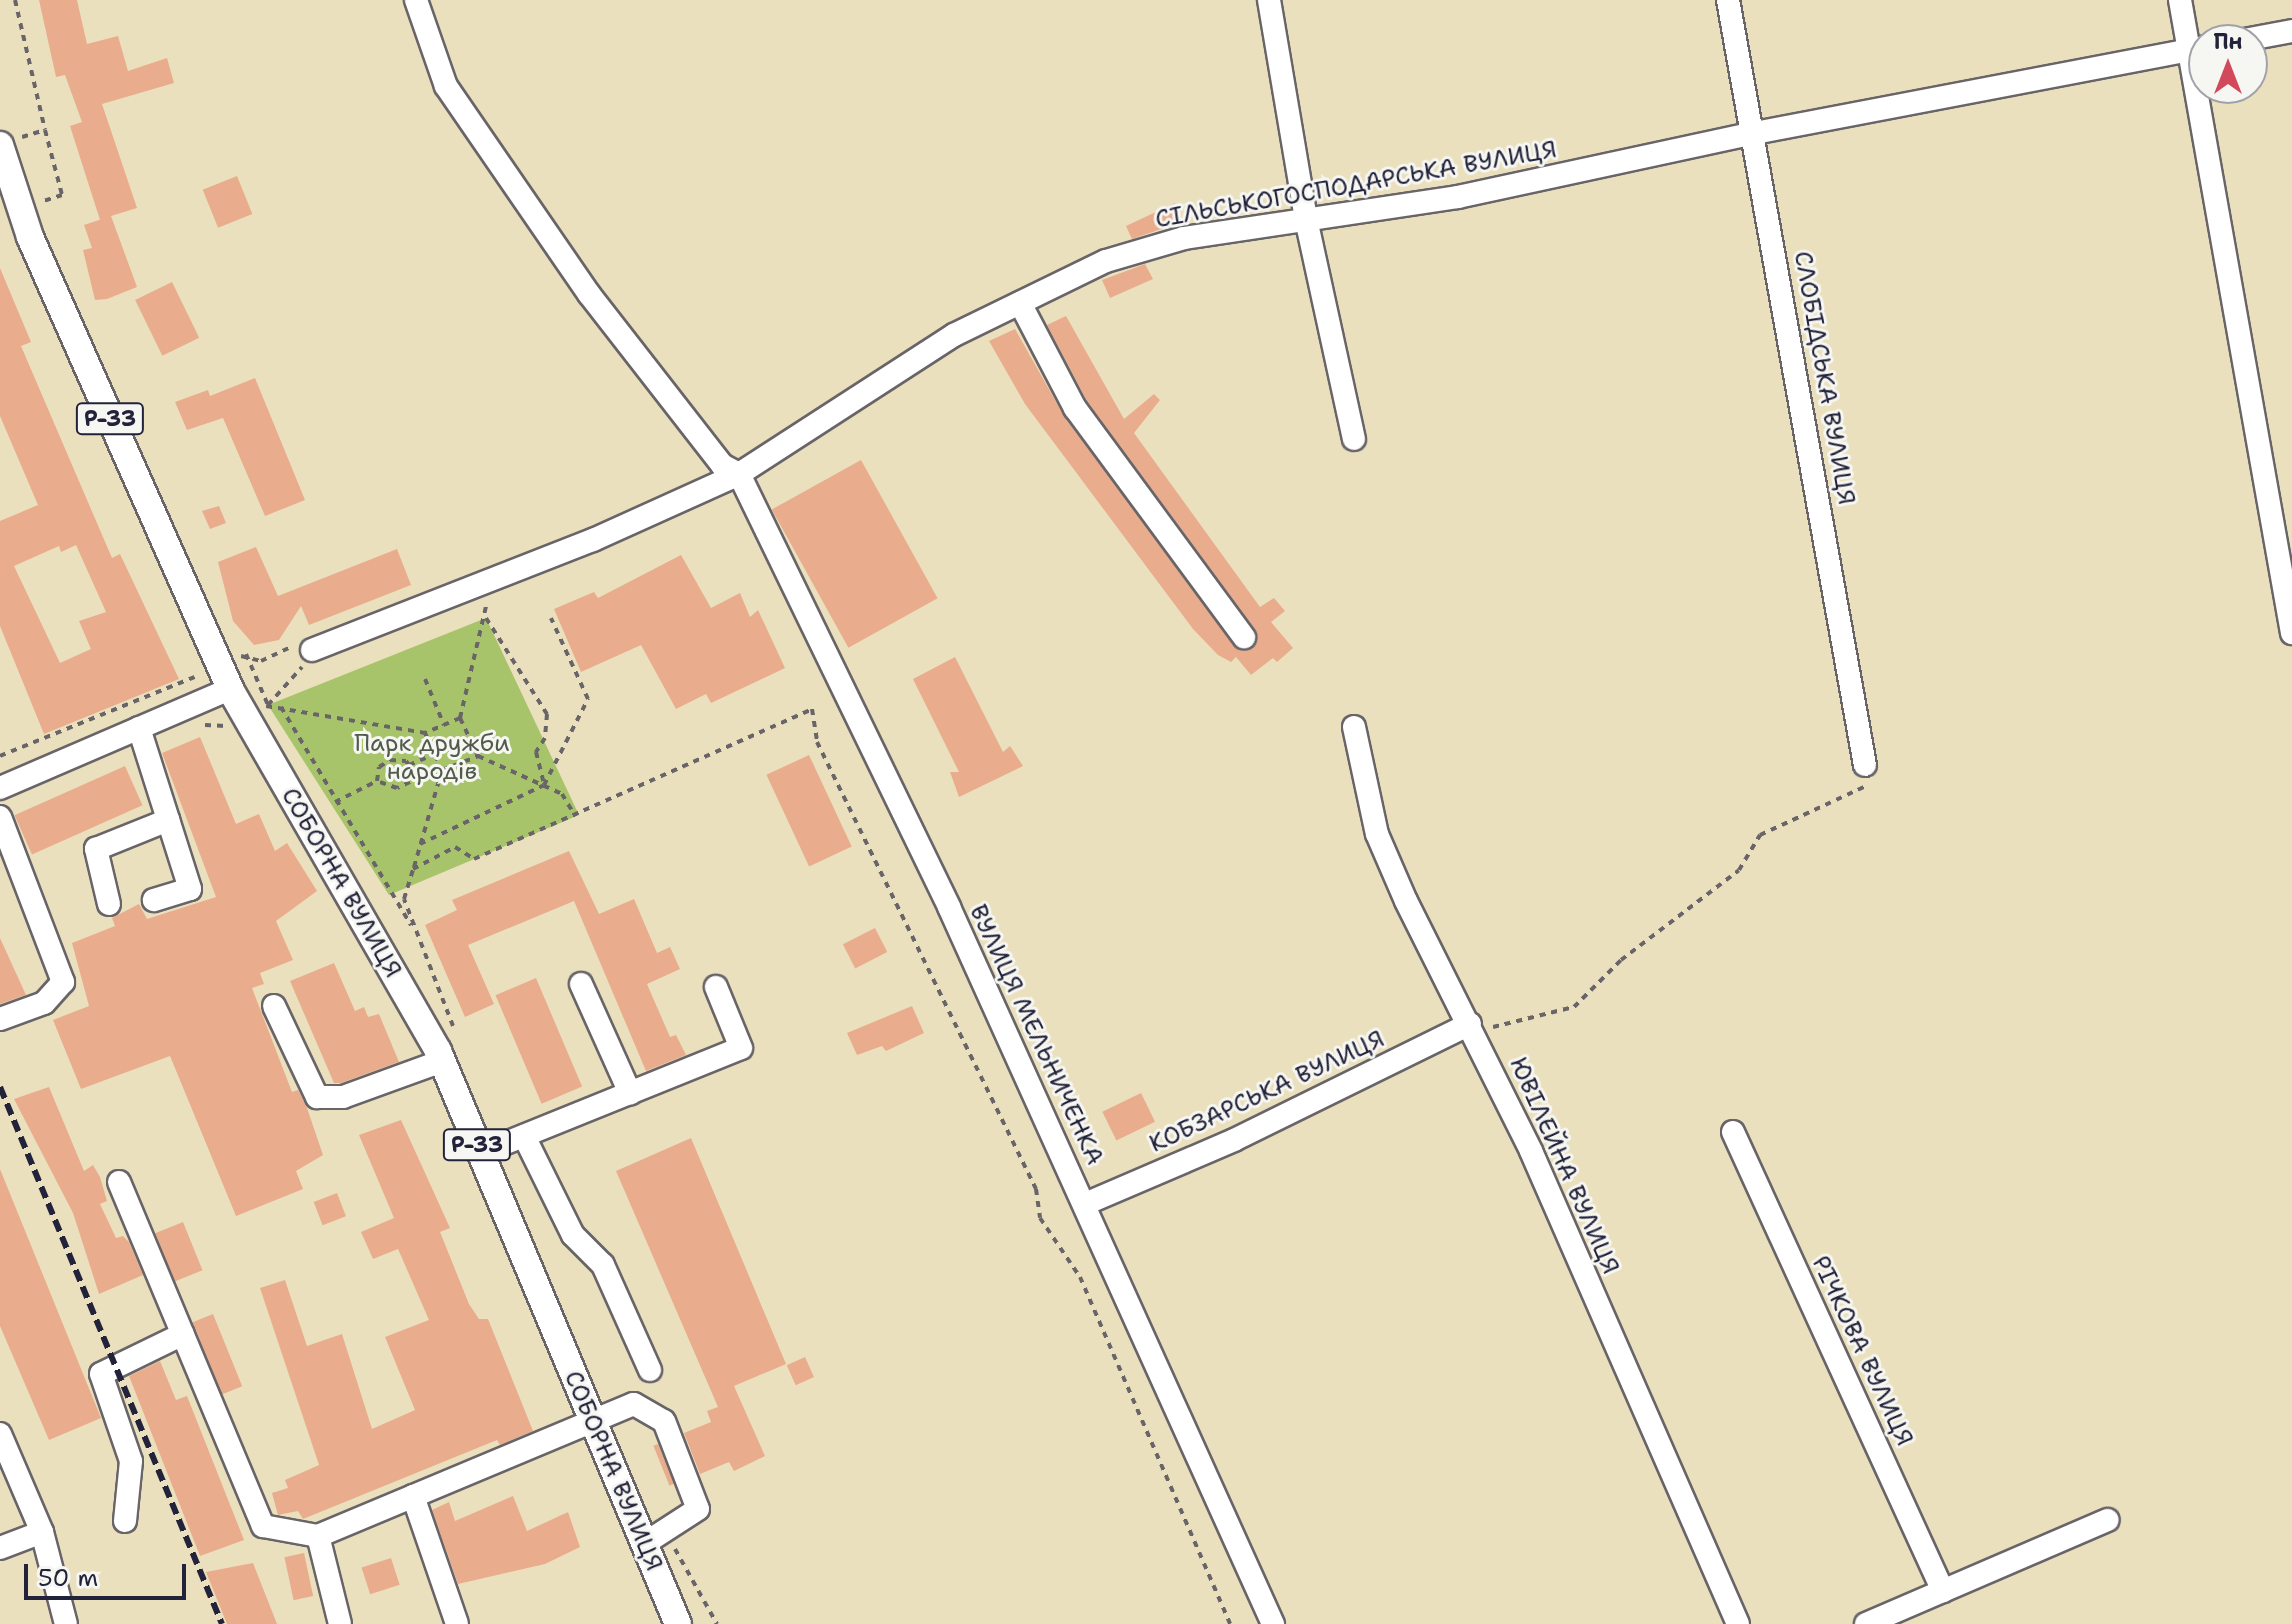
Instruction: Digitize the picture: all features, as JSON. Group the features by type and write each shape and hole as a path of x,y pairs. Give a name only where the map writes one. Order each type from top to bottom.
{"main road":[{"name":"СОБОРНА ВУЛИЦЯ","path":"4,150 6,187 216,676 257,711 442,1061 591,1421 654,1538 678,1624"}],"street":[{"name":"ВУЛИЦЯ МЕЛЬНИЧЕНКА","path":"416,0 446,86 589,294 730,469 1085,1204 1273,1624"},
{"path":"1269,0 1306,219 1354,439"},
{"name":"СЛОБІДСЬКА ВУЛИЦЯ","path":"1728,0 1755,133 1865,765"},
{"path":"2180,0 2188,24"},
{"path":"2268,36 2292,31"},
{"name":"СІЛЬСЬКОГОСПОДАРСЬКА ВУЛИЦЯ","path":"312,650 487,582 730,469 954,335 1132,253 1184,238 1458,197 1755,133 2188,51"},
{"path":"2205,104 2292,633"},
{"path":"1020,303 1075,408 1244,637"},
{"path":"0,788 139,728 216,676"},
{"name":"ЮВІЛЕЙНА ВУЛИЦЯ","path":"1354,727 1377,834 1531,1151 1738,1624"},
{"path":"139,728 190,889 154,900"},
{"path":"0,817 63,982 44,1003 0,1019"},
{"path":"109,904 96,849 168,820"},
{"path":"581,984 630,1093"},
{"path":"481,1153 741,1048 716,987"},
{"path":"274,1006 317,1097 343,1097 442,1061"},
{"name":"КОБЗАРСЬКА ВУЛИЦЯ","path":"1085,1204 1234,1140 1470,1024"},
{"name":"РІЧКОВА ВУЛИЦЯ","path":"1733,1132 1943,1591"},
{"path":"524,1136 573,1235 603,1265 650,1370"},
{"path":"119,1182 263,1526 318,1536 634,1404 664,1421 698,1509 654,1538"},
{"path":"125,1521 131,1461 101,1374 183,1334"},
{"path":"0,1434 42,1532 66,1624"},
{"path":"413,1496 457,1624"},
{"path":"1866,1624 2108,1520"},
{"path":"0,1548 42,1532"},
{"path":"318,1536 340,1624"}],"path":[{"path":"15,0 62,195"},
{"path":"4,150 45,130"},
{"path":"487,582 486,618 460,718 478,756 562,794 575,817"},
{"path":"486,618 547,714 545,738 536,752 544,785"},
{"path":"420,844 544,785 588,699 551,618"},
{"path":"219,729 257,711 297,676 312,650 303,642 261,661 246,654"},
{"path":"216,676 246,654"},
{"path":"246,654 257,711"},
{"path":"425,679 444,725"},
{"path":"257,711 281,707 425,733 460,718"},
{"path":"281,707 335,802 414,928"},
{"path":"411,877 427,858 455,847 474,859 575,817 812,709 817,742 1036,1189 1040,1218 1080,1277 1230,1624"},
{"path":"425,733 442,770 404,899 454,1028"},
{"path":"377,781 379,767 390,760 409,765 435,754"},
{"path":"442,770 478,756"},
{"path":"335,802 377,781 397,788 410,782 413,771 409,765"},
{"path":"1470,1024 1503,1028 1574,1007 1621,960 1739,870 1760,835 1866,786 1865,765"},
{"path":"654,1538 717,1624"}],"green space":[{"name":"Парк дружби народів","path":"486,618 579,815 389,895 268,705"}],"building":[{"path":"39,0 77,0 87,44 118,36 128,71 167,58 174,83 102,104 137,208 111,216 137,287 107,299 95,300 83,250 92,248 84,225 100,220 70,126 82,122 65,75 56,77"},
{"path":"237,176 252,214 218,228 203,190"},
{"path":"1175,203 1182,222 1132,239 1126,226"},
{"path":"1145,264 1153,279 1110,298 1102,280"},
{"path":"0,268 31,342 21,346 112,558 120,554 179,679 44,734 0,626 0,521 38,505 0,416","holes":["76,545 106,612 79,621 91,649 60,663 14,566 59,546 61,552"]},
{"path":"172,282 199,338 162,356 135,300"},
{"path":"1066,316 1124,419 1154,394 1160,400 1134,433 1260,607 1274,598 1285,611 1271,622 1293,648 1277,662 1273,658 1251,675 1236,657 1231,662 1218,655 1193,629 1025,404 989,341 1015,329 1064,416 1233,645 1252,649 1257,642 1255,629 1087,401 1047,325"},
{"path":"255,378 305,500 265,516 223,418 187,430 175,402 208,390 210,396"},
{"path":"861,460 938,598 848,648 772,509"},
{"path":"219,506 226,523 210,529 202,511"},
{"path":"256,547 278,596 397,549 411,585 309,625 301,606 279,640 254,645 233,621 218,562"},
{"path":"681,555 711,608 740,593 750,617 758,610 785,668 711,703 706,694 676,709 641,645 581,672 554,609 594,592 598,598"},
{"path":"955,657 1003,752 1010,746 1023,766 959,797 950,772 959,772 913,679"},
{"path":"200,737 236,824 259,814 275,851 287,843 317,891 276,921 293,960 260,973 264,984 252,988 292,1092 298,1090 306,1105 323,1155 296,1171 303,1189 236,1216 170,1056 81,1089 53,1020 89,1006 72,943 115,926 112,918 139,904 147,919 216,897 162,753"},
{"path":"809,755 852,847 809,866 766,775"},
{"path":"125,766 142,805 32,854 14,815"},
{"path":"569,851 599,914 634,899 657,953 670,947 680,969 647,984 670,1037 676,1035 686,1055 646,1071 574,901 468,945 494,1004 465,1017 425,925 457,910 452,900"},
{"path":"875,928 887,952 855,968 843,944"},
{"path":"0,938 26,995 0,1004"},
{"path":"334,963 355,1011 364,1007 368,1017 379,1014 399,1062 341,1083 334,1083 290,981"},
{"path":"536,978 582,1087 542,1104 495,995"},
{"path":"912,1006 924,1033 886,1051 882,1046 857,1055 847,1033"},
{"path":"49,1087 84,1171 93,1165 100,1177 107,1201 100,1204 116,1238 123,1236 129,1242 143,1275 99,1294 73,1213 14,1099"},
{"path":"1141,1093 1155,1122 1116,1141 1102,1112"},
{"path":"401,1120 450,1228 440,1232 469,1304 479,1319 488,1319 533,1431 500,1445 497,1440 303,1519 298,1511 278,1515 272,1493 288,1488 285,1480 319,1465 260,1288 285,1280 307,1346 342,1334 372,1429 415,1410 385,1337 429,1320 398,1249 373,1259 361,1232 394,1218 359,1135"},
{"path":"691,1138 786,1364 734,1386 765,1456 734,1471 729,1462 700,1474 684,1433 711,1422 707,1411 718,1407 616,1171"},
{"path":"0,1169 101,1418 49,1440 0,1326"},
{"path":"337,1193 346,1216 323,1225 314,1202"},
{"path":"183,1222 202,1270 175,1281 155,1233"},
{"path":"213,1314 242,1386 222,1395 193,1322"},
{"path":"805,1357 814,1377 796,1385 787,1365"},
{"path":"160,1361 176,1400 187,1396 244,1540 200,1556 129,1376"},
{"path":"658,1444 674,1484 669,1486 653,1446"},
{"path":"513,1496 527,1531 568,1512 580,1547 545,1564 458,1584 432,1510 449,1502 455,1521"},
{"path":"304,1553 313,1596 294,1600 284,1557"},
{"path":"391,1558 400,1585 370,1594 362,1568"},
{"path":"253,1563 277,1624 227,1624 206,1572"}],"railway":[{"path":"0,1087 222,1624"}]}
